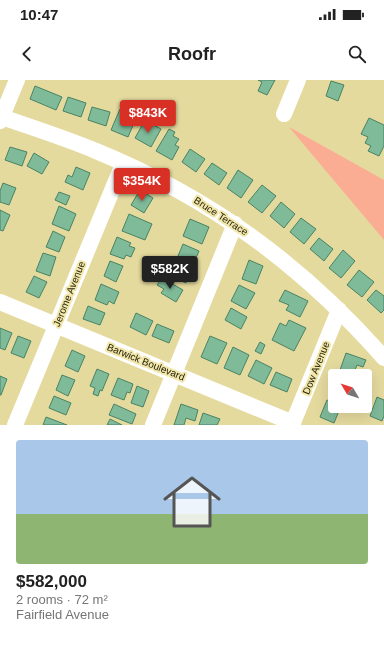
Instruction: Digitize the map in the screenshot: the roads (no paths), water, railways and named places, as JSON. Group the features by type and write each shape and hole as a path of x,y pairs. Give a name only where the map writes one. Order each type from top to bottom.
{"street":[{"path":"1,119 17,80"},
{"path":"284,114 298,80"},
{"name":"Bruce Terrace","path":"1,119 96,151 156,178 190,196 235,224 299,272 340,310 384,358"},
{"name":"Jerome Avenue","path":"15,425 122,164"},
{"path":"153,425 235,224"},
{"name":"Barwick Boulevard","path":"0,302 292,424"},
{"name":"Dow Avenue","path":"292,424 340,310"}]}
